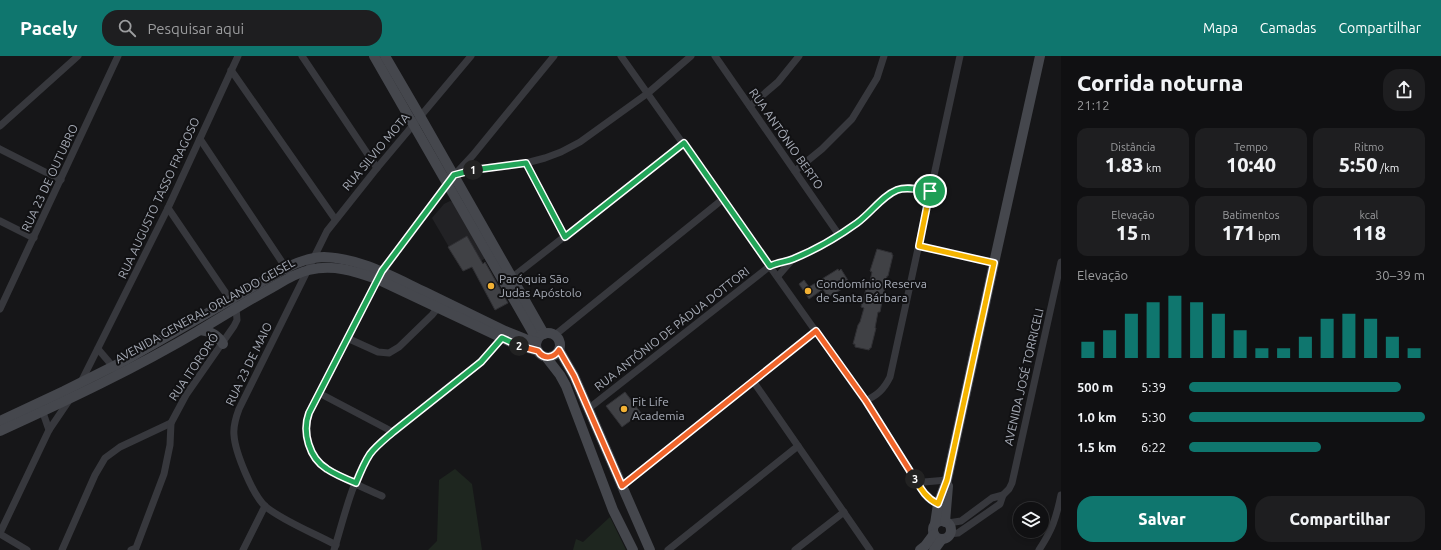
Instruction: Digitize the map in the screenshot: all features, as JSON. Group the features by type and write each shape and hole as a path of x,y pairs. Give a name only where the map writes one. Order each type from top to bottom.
{"street":[{"path":"0,126 78,56"},
{"name":"RUA 23 DE OUTUBRO","path":"0,309 2,297 34,238 118,56"},
{"name":"RUA AUGUSTO TASSO FRAGOSO","path":"0,534 49,430 81,383 98,349 168,208 238,56"},
{"path":"302,56 377,168"},
{"name":"RUA SILVIO MOTA","path":"308,270 312,258 335,219 471,56"},
{"path":"382,496 327,469 319,462 308,441 306,421 379,275 451,179 473,155 554,56"},
{"path":"621,56 866,401 924,494 930,500 938,504"},
{"path":"451,179 483,168 526,163 545,158 580,142 648,92 691,56"},
{"name":"RUA ANTÔNIO BERTO","path":"715,56 839,235"},
{"path":"750,106 778,82 799,56"},
{"path":"795,171 822,149 852,119 877,78 884,56"},
{"path":"866,401 876,396 885,388 890,376 960,56"},
{"path":"942,529 938,504 947,480 1040,56"},
{"path":"379,57 509,280 540,345 566,386 613,510 633,550"},
{"path":"231,70 335,219"},
{"path":"200,139 288,272"},
{"path":"509,280 684,143"},
{"path":"0,149 61,180"},
{"path":"473,155 476,162 483,168"},
{"path":"526,163 565,237"},
{"name":"RUA ANTÔNIO DE PÁDUA DOTTORI","path":"588,409 770,266 780,262 792,260 839,235 859,222 898,189 904,188 930,191"},
{"path":"540,345 552,334 555,335 723,199"},
{"path":"168,208 233,304"},
{"path":"0,221 34,238"},
{"path":"919,246 994,263"},
{"name":"AVENIDA GENERAL ORLANDO GEISEL","path":"0,421 71,397 288,272 299,262 312,258 324,257 358,263 379,275 441,304 540,345"},
{"name":"RUA ANTÔNIO DE PÁDUA DOTTORI","path":"778,276 792,260"},
{"name":"AVENIDA JOSÉ TORRICELI","path":"942,529 958,533 1000,504 1003,495 1012,483 1061,262"},
{"name":"AVENIDA GENERAL ORLANDO GEISEL","path":"288,272 321,268 337,268 379,275"},
{"name":"RUA 23 DE MAIO","path":"308,270 239,409 234,422 233,434 239,459 254,491 265,506 283,518 335,547"},
{"name":"AVENIDA GENERAL ORLANDO GEISEL","path":"0,431 81,383 116,371 200,330 233,304"},
{"name":"RUA ITORORÓ","path":"135,549 164,474 170,445 171,423 186,395 223,344 234,326 237,320 233,304"},
{"path":"347,338 378,352 389,353 399,347 441,304"},
{"name":"AVENIDA GENERAL ORLANDO GEISEL","path":"441,304 515,344 540,345"},
{"path":"200,330 207,330 213,333 223,344"},
{"path":"622,486 816,331"},
{"path":"540,345 554,356 559,350 560,342 555,335"},
{"path":"335,547 356,483 363,465 370,454 393,432 481,362 502,338"},
{"path":"98,349 116,371"},
{"path":"559,350 574,376 650,550"},
{"path":"753,382 870,550"},
{"path":"319,393 393,432"},
{"path":"41,407 49,430"},
{"path":"62,550 95,475 105,458 120,447 171,423"},
{"path":"668,550 798,446"},
{"path":"915,480 924,482 947,480"},
{"path":"934,550 942,529 948,491 947,480"},
{"path":"920,550 942,529 961,521 992,498 1003,495"},
{"path":"1039,550 1056,520 1061,495"},
{"path":"242,550 265,506"},
{"path":"795,550 844,512"},
{"path":"0,534 27,550"}],"shaded area":[{"path":"450,201 456,203 486,258 463,271 432,218 444,204"},
{"path":"455,469 472,484 482,550 428,550 437,541 439,480"},
{"path":"610,517 626,550 573,550 576,539 583,542"}],"building":[{"path":"467,236 483,264 485,262 508,303 495,310 472,267 463,271 448,247"},
{"path":"877,249 892,253 893,255 880,312 878,312 871,348 869,350 855,347 855,344 853,344 864,308 861,307 866,289 869,286 872,272 870,271"},
{"path":"838,269 839,271 841,269 849,282 847,284 848,286 831,295 827,296 823,289 809,299 799,284 804,280 809,287"},
{"name":"Fit Life Academia","path":"625,392 641,413 622,427 606,406"}],"place":[{"name":"Paróquia São Judas Apóstolo","path":"491,286"},
{"name":"Condomínio Reserva de Santa Bárbara","path":"808,291"},
{"name":"Fit Life Academia","path":"624,409"}],"route":[{"path":"684,143 770,266 780,262 792,260 839,235 859,222 898,189 904,188 930,191 919,246 994,263 947,480 938,504 930,500 924,494 866,401 816,331 622,486 574,376 559,350 554,356 546,357 538,351 525,348 502,338 494,349 481,362 380,444 370,454 363,465 356,483 327,469 313,454 306,430 306,421 309,413 377,279 454,175 483,168 526,163 565,237 684,143"}]}
